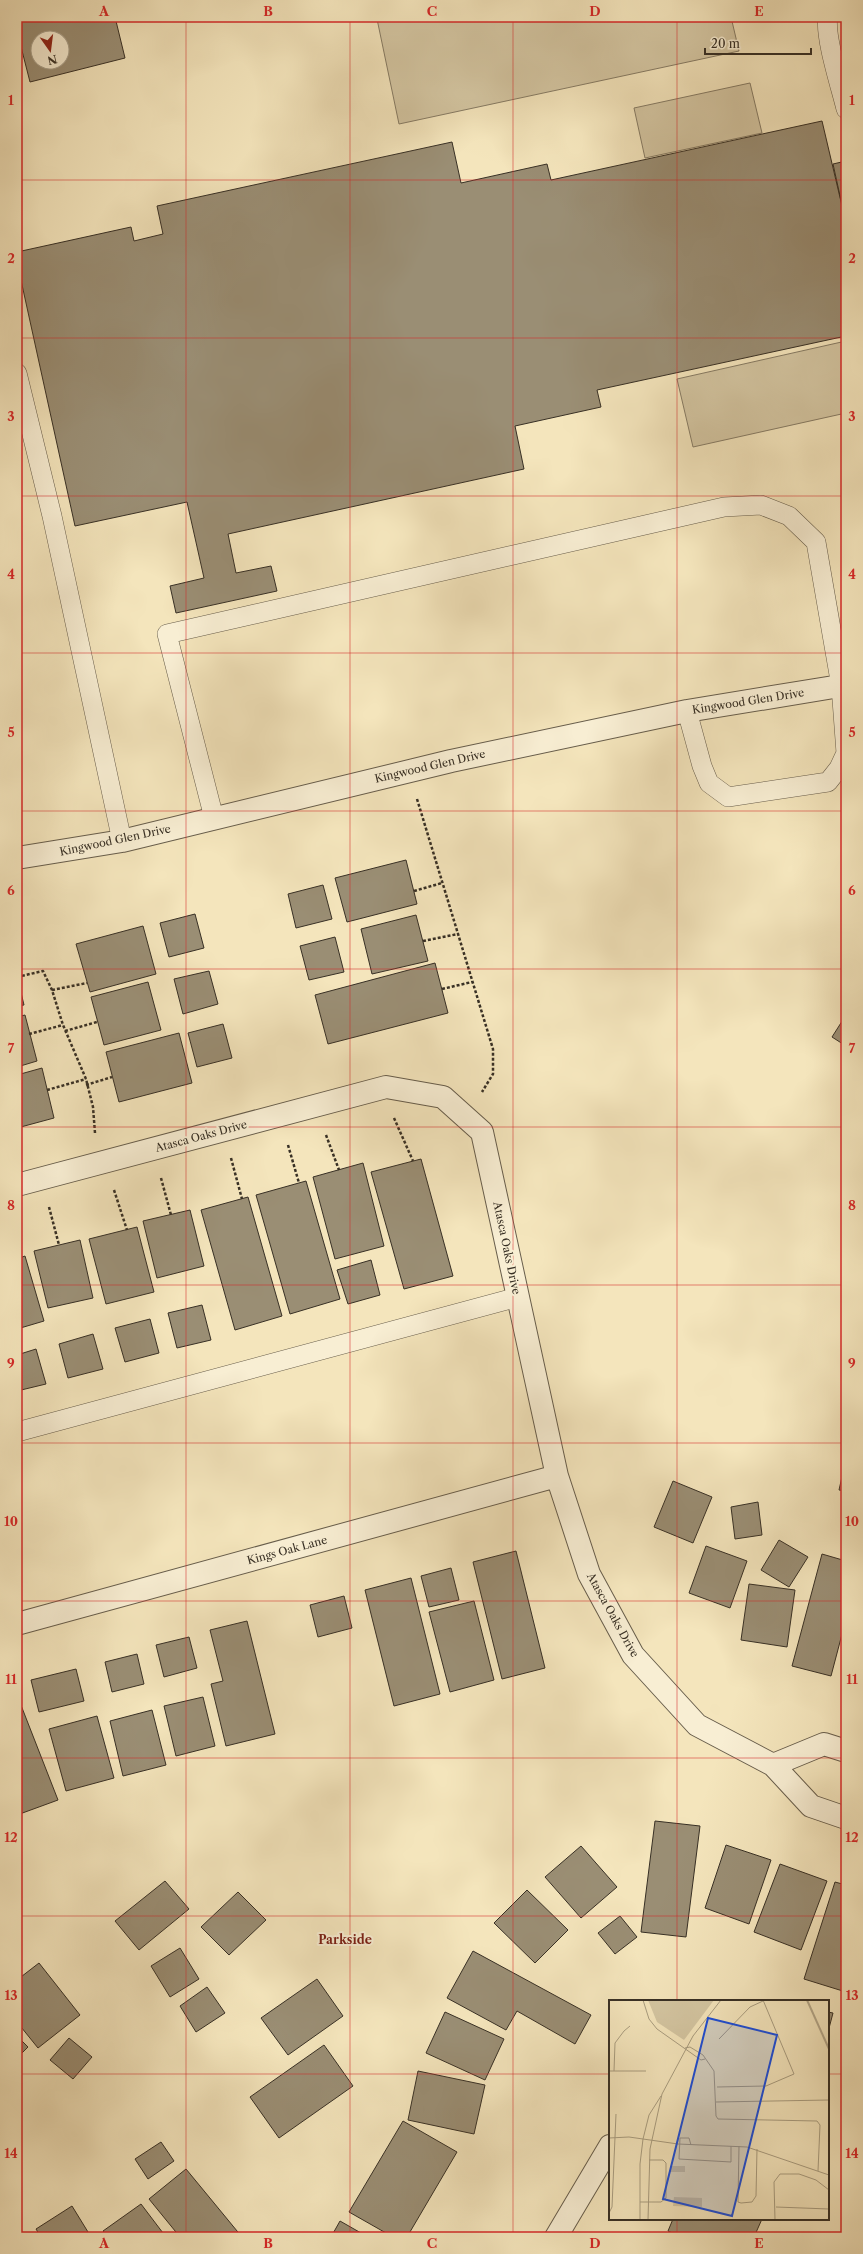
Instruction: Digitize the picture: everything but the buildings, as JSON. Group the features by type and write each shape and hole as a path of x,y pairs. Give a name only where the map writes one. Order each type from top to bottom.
{"street":[{"name":"Kingwood Glen Drive","path":"17,858 122,841 410,771 687,711 844,686"},
{"name":"Atasca Oaks Drive","path":"17,1186 386,1087 443,1097 482,1132 557,1476 589,1574 633,1655 697,1725 773,1765 810,1806 846,1818"},
{"name":"Kings Oak Lane","path":"17,1624 557,1476"},
{"path":"773,1765 824,1744 846,1751"},
{"path":"556,2237 609,2148"}],"lane":[{"path":"828,17 827,23 830,41 846,109"},
{"path":"17,373 52,516 122,841"},
{"path":"214,818 167,634 724,507 761,505 789,516 816,542 844,686 846,754 839,768 828,782 728,797 709,783 702,766 687,711"},
{"path":"17,1432 518,1298"}],"path":[{"path":"312,17 323,17"},
{"path":"410,771 442,883 493,1049 493,1074 482,1093 459,1112"},
{"path":"414,891 442,883"},
{"path":"423,941 458,934"},
{"path":"17,977 43,971 52,990 65,1031 86,1079 86,1085 93,1107 95,1141 105,1162 127,1230"},
{"path":"442,989 472,982"},
{"path":"52,990 87,983"},
{"path":"65,1031 97,1022"},
{"path":"29,1034 63,1025"},
{"path":"86,1085 112,1077"},
{"path":"47,1090 86,1079"},
{"path":"386,1087 397,1127 414,1160"},
{"path":"316,1106 338,1170"},
{"path":"280,1115 299,1183"},
{"path":"223,1131 242,1199"},
{"path":"153,1149 171,1215"},
{"path":"42,1179 58,1245"}],"shaded area":[{"path":"385,17 731,17 739,51 399,124 377,19"},
{"path":"750,83 762,133 645,158 634,108"},
{"path":"846,341 846,413 693,447 677,379"}],"district":[{"name":"Parkside","path":"345,1940"}]}
